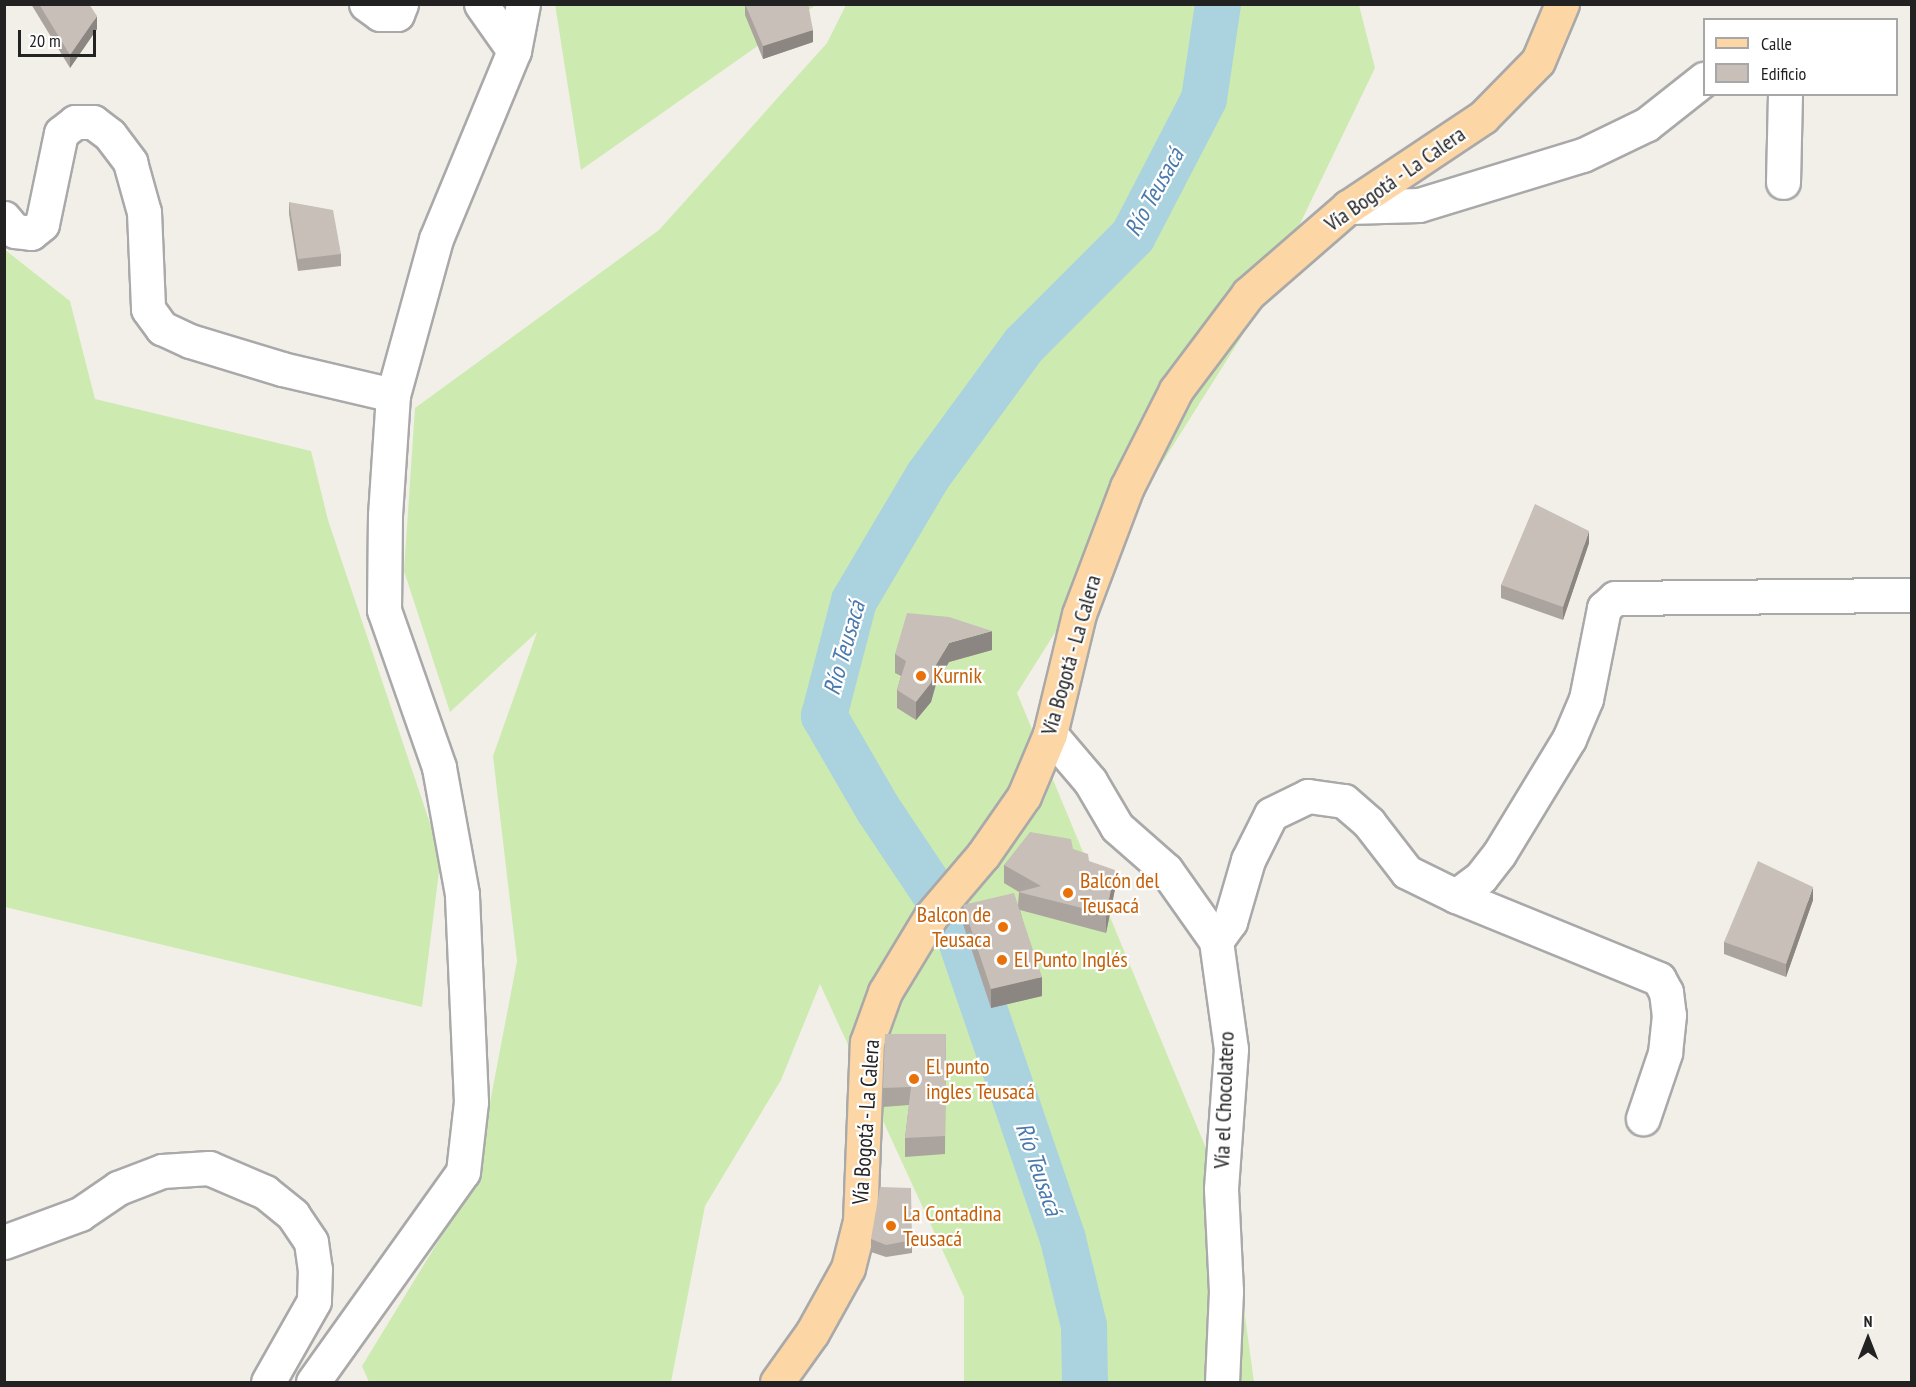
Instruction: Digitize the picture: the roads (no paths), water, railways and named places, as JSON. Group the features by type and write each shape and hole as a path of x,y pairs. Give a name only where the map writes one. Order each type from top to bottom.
{"main road":[{"name":"Vía Bogotá - La Calera","path":"777,1383 812,1333 848,1268 860,1221 867,1042 885,992 931,916 983,855 1024,796 1050,734 1078,614 1127,487 1176,390 1248,294 1348,207 1483,117 1538,61 1562,4"}],"street":[{"path":"366,4 380,14 397,14 402,4"},
{"path":"481,4 514,51"},
{"path":"313,1383 463,1172 471,1102 460,883 439,767 384,610 385,515 393,395 436,239 514,51 523,4"},
{"path":"1348,207 1419,205 1582,155 1647,124 1703,80"},
{"path":"1783,182 1785,96"},
{"path":"4,218 15,231 31,233 42,224 61,133 75,122 93,122 110,135 130,162 144,212 148,309 162,328 190,341 282,369 393,395"},
{"path":"1456,897 1481,877 1499,854 1569,739 1586,699 1604,608 1615,598 1911,596"},
{"name":"Vía el Chocolatero","path":"1050,734 1090,782 1117,827 1166,870 1216,941 1231,1049 1221,1189 1226,1291 1222,1383"},
{"path":"1216,941 1230,922 1248,860 1271,814 1308,796 1344,801 1369,822 1407,872 1456,897 1659,980 1666,992 1669,1015 1665,1053 1643,1118"},
{"path":"4,1242 80,1214 118,1188 162,1171 209,1168 265,1192 293,1215 311,1242 315,1269 315,1300 268,1383"}],"waterway":[{"name":"Río Teusacá","path":"1085,1382 1084,1326 1063,1239 955,924 878,809 824,716 854,601 928,476 1024,345 1133,236 1204,99 1218,4"}],"place":[{"name":"Kurnik","path":"921,676"},
{"name":"Balcón del Teusacá","path":"1068,893"},
{"name":"Balcon de Teusaca","path":"1003,927"},
{"name":"El Punto Inglés","path":"1002,960"},
{"name":"El punto ingles Teusacá","path":"914,1079"},
{"name":"La Contadina Teusacá","path":"891,1226"}]}
